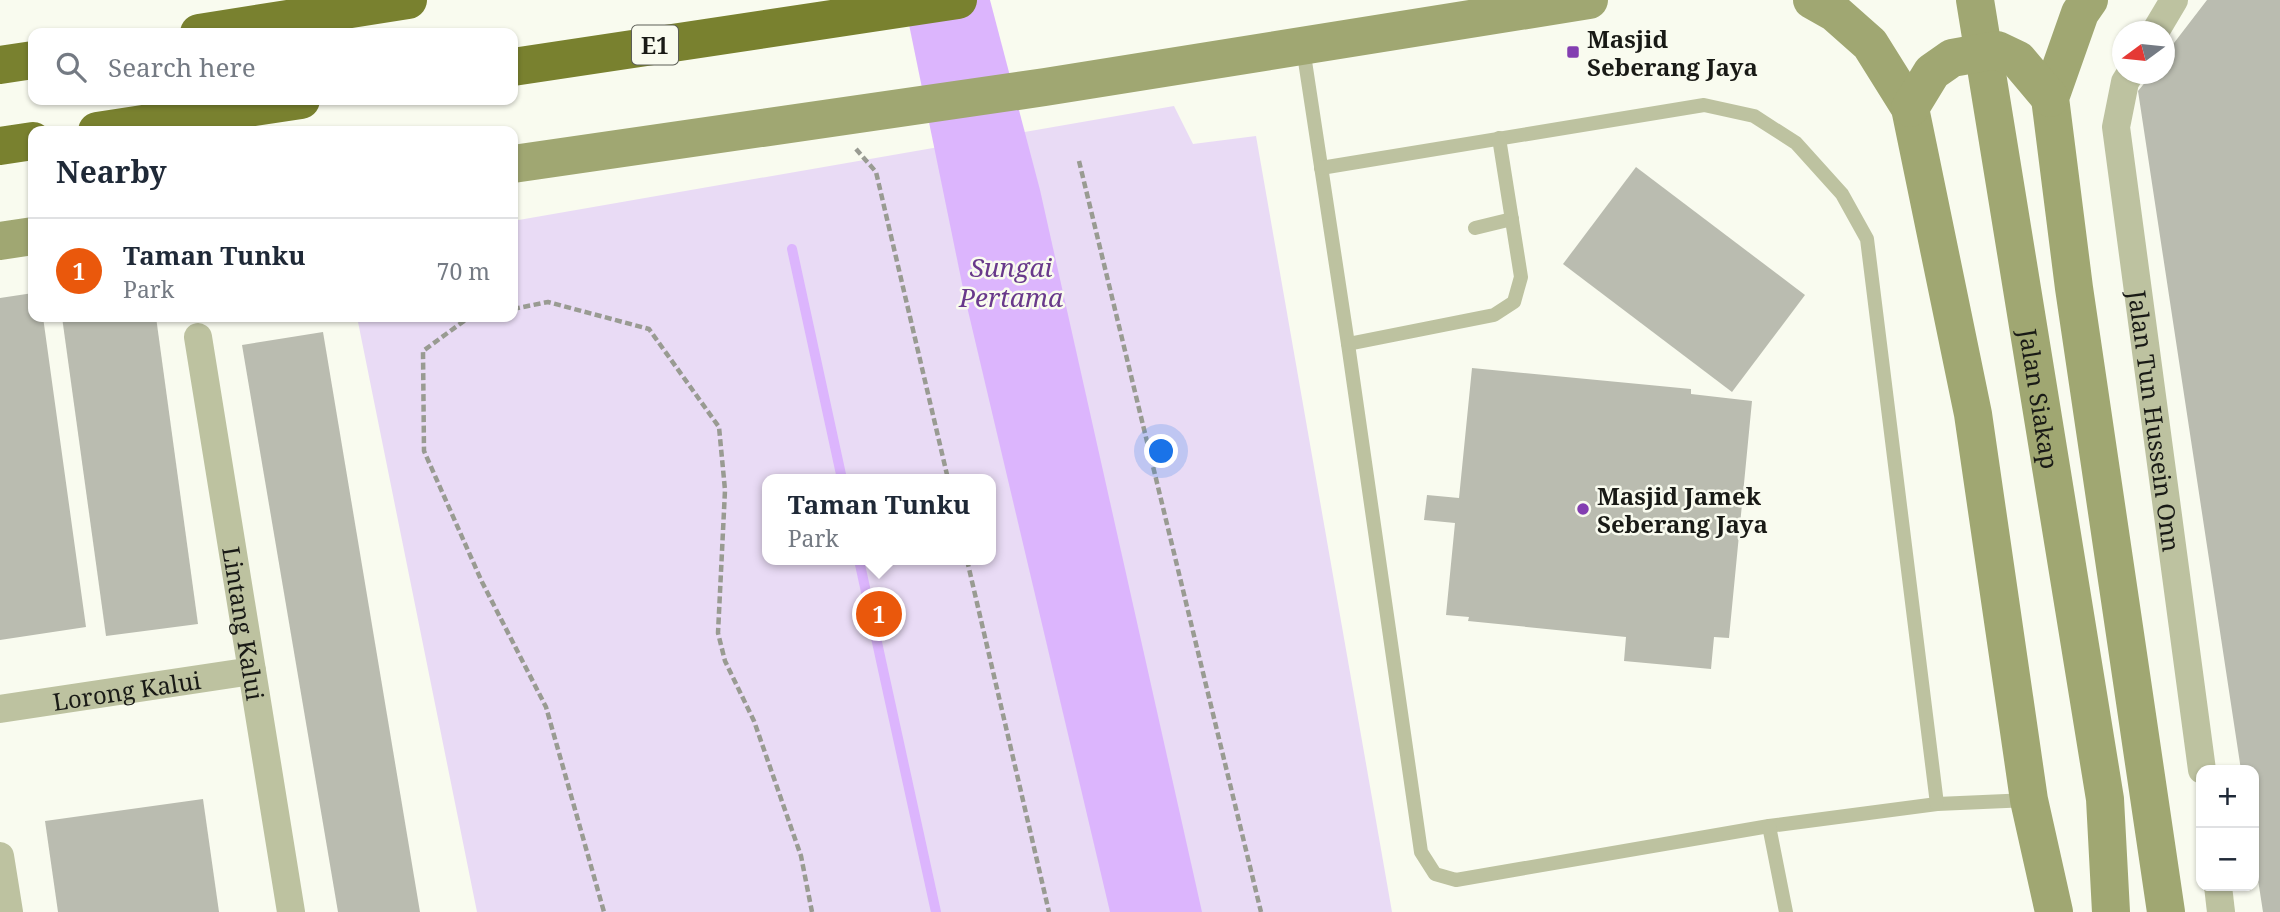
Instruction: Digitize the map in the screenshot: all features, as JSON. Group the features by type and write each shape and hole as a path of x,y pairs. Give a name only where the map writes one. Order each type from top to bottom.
{"highway":[{"path":"232,28 408,0"},
{"name":"E1","path":"518,66 958,0"},
{"path":"0,65 28,61"},
{"path":"130,126 268,105"},
{"path":"0,146 28,142"}],"main road":[{"path":"518,163 687,138 850,132 1045,87 1589,0"},
{"path":"1812,0 1835,13 1870,44 1910,108 1973,414 2029,800 2053,912"},
{"name":"Jalan Siakap","path":"1975,0 2105,799 2112,912"},
{"path":"2089,0 2080,13 2050,98 2076,301 2166,912"},
{"path":"1910,108 1932,72 1952,58 1997,50 2018,60 2050,98"},
{"path":"0,241 28,237"},
{"name":"Jalan Siakap","path":"2105,799 2138,912"}],"street":[{"path":"2162,21 2174,0"},
{"name":"Jalan Tun Hussein Onn","path":"2125,84 2116,127 2201,765"},
{"name":"Lintang Kalui","path":"198,337 291,912"},
{"name":"Lorong Kalui","path":"0,709 252,671"},
{"path":"0,856 9,912"},
{"path":"2219,891 2221,912"}],"lane":[{"path":"1302,47 1421,852 1435,874 1456,880 1769,826 1937,803 2029,800"},
{"path":"1321,168 1704,105 1754,116 1796,143 1842,194 1867,239 1937,803"},
{"path":"1348,344 1494,315 1514,302 1521,277 1499,138"},
{"path":"1475,228 1512,219"},
{"path":"1769,826 1786,912"}],"path":[{"path":"850,132 876,172 947,474"},
{"path":"1079,161 1261,912"},
{"path":"518,308 548,302 649,329 719,427 725,490 718,633 725,661 754,722 801,856 812,912"},
{"path":"462,322 422,351 424,451 482,582 546,707 604,912"},
{"path":"968,565 1049,912"}],"shaded area":[{"path":"1174,106 1193,144 1256,136 1392,912 477,912 358,322 518,322 518,220"}],"water":[{"name":"Sungai Pertama","path":"904,0 990,0 1040,190 1202,912 1110,912 965,298"}],"building":[{"path":"2207,0 2280,0 2280,912 2263,912 2259,886 2259,765 2240,765 2138,91 2144,84 2175,84 2175,42"},
{"path":"1636,167 1805,295 1732,392 1563,264"},
{"path":"28,294 28,322 44,322 86,627 0,640 0,298"},
{"path":"63,322 157,322 198,624 106,636"},
{"path":"323,332 420,912 338,912 242,345"},
{"name":"Masjid Jamek Seberang Jaya","path":"1472,368 1691,389 1691,394 1752,401 1729,638 1714,637 1711,669 1624,661 1626,637 1468,621 1469,617 1446,615 1455,523 1424,520 1427,495 1459,498"},
{"path":"203,799 219,912 58,912 45,821"}],"waterway":[{"path":"792,249 841,474"},
{"path":"860,565 936,912"}],"place":[{"name":"Masjid Seberang Jaya","path":"1573,52"},
{"name":"Masjid Jamek Seberang Jaya","path":"1583,509"},
{"name":"Taman Tunku","path":"879,614"}]}
